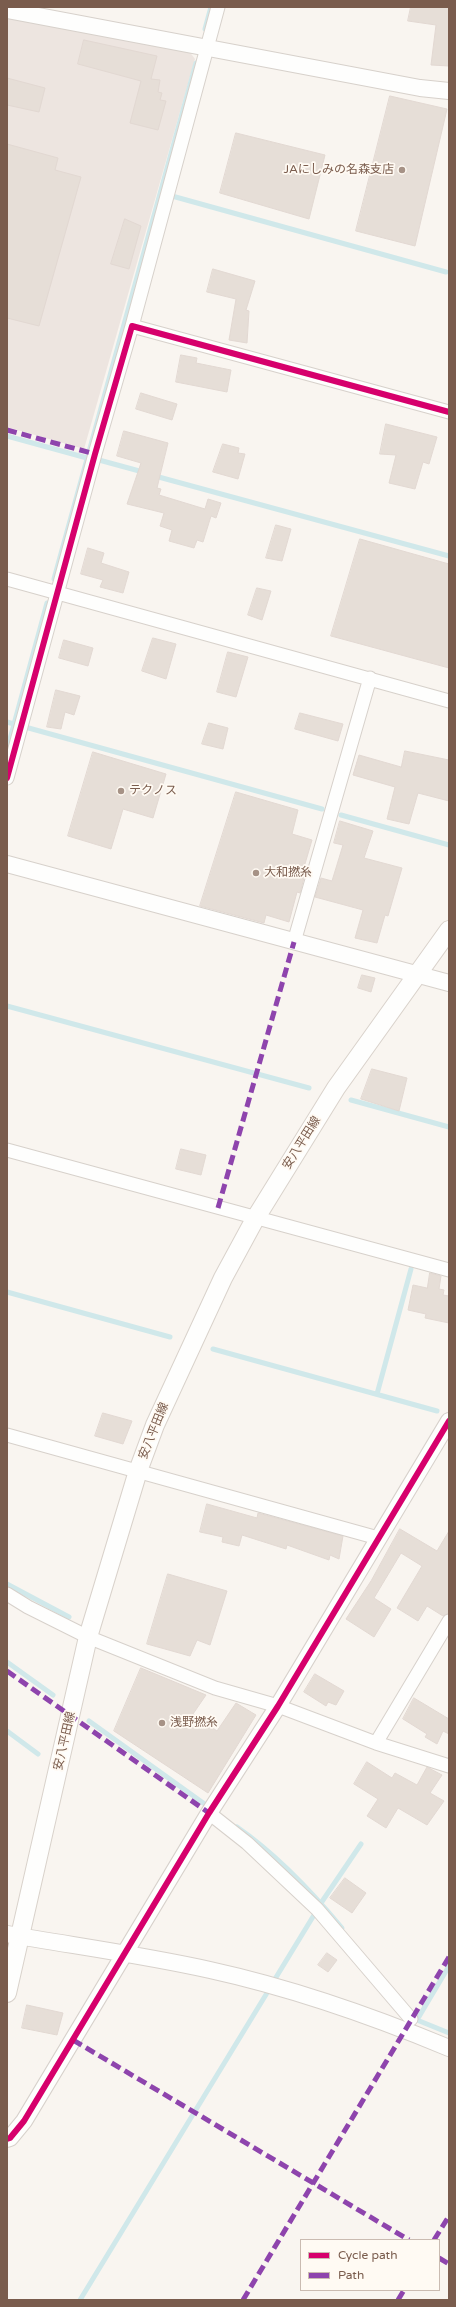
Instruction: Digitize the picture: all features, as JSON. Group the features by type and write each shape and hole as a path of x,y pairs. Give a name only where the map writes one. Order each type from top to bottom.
{"main road":[{"name":"安八平田線","path":"7,1993 13,1936 88,1637 138,1471 155,1425 223,1278 255,1219 336,1088 449,930"}],"street":[{"path":"7,778 57,592 132,326 218,7"},
{"path":"7,10 420,88 449,91"},
{"path":"132,326 449,412"},
{"path":"7,579 449,701"},
{"path":"294,942 370,678"},
{"path":"7,864 449,983"},
{"path":"7,1150 255,1219 449,1270"},
{"path":"7,2139 10,2138 24,2121 209,1814 278,1706 449,1421"},
{"path":"7,1435 378,1538"},
{"path":"7,1594 28,1607 88,1637 215,1688 278,1706 376,1743 449,1766"},
{"path":"376,1743 449,1621"},
{"path":"209,1814 247,1843 317,1909 411,2019"},
{"path":"13,1936 126,1954 210,1970 270,1985 336,2005 449,2048"}],"shaded area":[{"path":"7,18 189,51 195,59 84,449 7,427"}],"building":[{"path":"411,7 449,7 449,66 431,65 436,25 408,21"},
{"path":"84,40 157,56 151,79 160,80 158,92 162,93 160,100 166,101 158,130 130,123 141,81 78,64"},
{"path":"7,78 45,88 39,112 7,105"},
{"name":"JAにしみの名森支店","path":"390,96 447,109 415,246 356,231"},
{"name":"JAにしみの名森支店","path":"236,133 325,155 309,219 220,193"},
{"path":"7,144 58,158 55,170 81,177 39,326 7,318"},
{"path":"125,219 141,226 129,269 111,264"},
{"path":"213,269 255,281 246,310 249,311 247,343 229,340 236,299 207,292"},
{"path":"181,355 197,358 196,363 231,370 227,392 176,382"},
{"path":"141,393 177,404 172,420 136,409"},
{"path":"386,424 437,437 429,464 423,462 415,489 389,483 396,455 380,454"},
{"path":"124,431 168,443 157,488 161,489 159,495 205,509 208,499 221,503 216,518 211,516 203,542 197,540 194,548 169,541 172,530 160,526 164,513 127,504 141,463 117,456"},
{"path":"223,444 239,448 238,453 245,454 238,479 213,472"},
{"path":"276,525 291,529 282,561 266,558"},
{"path":"360,539 449,564 449,668 331,636"},
{"path":"88,548 104,553 101,563 129,572 123,593 100,587 103,580 81,574"},
{"path":"257,588 271,591 262,620 248,615"},
{"path":"153,638 176,644 166,679 142,671"},
{"path":"64,640 93,648 88,666 59,658"},
{"path":"228,652 248,657 236,697 217,692"},
{"path":"56,690 80,696 74,715 65,712 61,729 47,727"},
{"path":"300,713 343,724 338,741 295,729"},
{"path":"209,723 228,728 223,749 202,744"},
{"path":"405,751 449,760 449,801 418,793 409,824 387,819 395,787 353,775 359,755 401,767"},
{"name":"テクノス","path":"93,752 166,774 153,818 123,809 111,849 68,836"},
{"name":"大和撚糸","path":"236,792 298,810 292,834 312,840 302,874 305,874 300,893 297,892 289,922 266,915 264,923 200,906"},
{"path":"340,821 373,831 364,858 402,868 388,916 385,915 377,943 355,938 363,910 315,897 321,878 332,881 343,845 334,843"},
{"path":"362,975 375,978 371,992 358,988"},
{"path":"372,1069 407,1078 399,1111 361,1099"},
{"path":"181,1149 206,1155 201,1175 176,1169"},
{"path":"430,1273 441,1276 439,1289 444,1290 443,1295 449,1296 449,1323 425,1318 426,1314 408,1310 413,1285 427,1288"},
{"path":"103,1413 132,1421 123,1444 95,1436"},
{"path":"207,1504 257,1518 258,1513 343,1536 339,1559 330,1555 329,1560 287,1545 286,1549 242,1535 239,1546 222,1542 223,1537 200,1532"},
{"path":"400,1529 437,1551 449,1531 449,1613 443,1616 427,1606 418,1621 397,1608 422,1566 401,1553 374,1598 391,1609 374,1637 346,1619 371,1581"},
{"path":"168,1574 227,1591 210,1645 197,1640 190,1656 147,1644"},
{"name":"浅野撚糸","path":"141,1668 206,1695 193,1714 217,1731 236,1703 256,1715 208,1793 114,1731"},
{"path":"315,1674 344,1691 336,1705 328,1702 326,1706 304,1692"},
{"path":"414,1698 449,1719 449,1734 443,1731 437,1744 425,1737 427,1734 403,1719"},
{"path":"367,1762 392,1778 395,1773 417,1785 427,1767 442,1775 430,1793 444,1801 427,1825 398,1808 386,1828 367,1816 378,1799 354,1784"},
{"path":"345,1878 366,1893 352,1913 330,1898"},
{"path":"327,1953 337,1960 328,1972 318,1965"},
{"path":"27,2005 63,2013 57,2035 22,2028"}],"waterway":[{"path":"205,29 211,7"},
{"path":"54,579 196,63"},
{"path":"172,196 446,272"},
{"path":"7,436 87,458"},
{"path":"99,460 143,472"},
{"path":"155,476 449,556"},
{"path":"7,750 47,603"},
{"path":"7,722 14,724"},
{"path":"25,727 322,809"},
{"path":"341,815 449,845"},
{"path":"7,1006 309,1088"},
{"path":"351,1100 449,1127"},
{"path":"377,1394 411,1269"},
{"path":"7,1292 170,1337"},
{"path":"213,1349 437,1411"},
{"path":"7,1584 69,1617"},
{"path":"7,1662 53,1695"},
{"path":"89,1721 206,1805"},
{"path":"7,1731 38,1754"},
{"path":"237,1827 266,1849 293,1874 342,1928"},
{"path":"321,1903 361,1844"},
{"path":"275,1979 314,1915"},
{"path":"449,1966 417,2020 449,2033"},
{"path":"80,2300 270,1988"}],"marked path":[{"path":"7,430 95,454"},
{"path":"218,1208 294,942"},
{"path":"7,1671 209,1813"},
{"path":"243,2300 449,1957"},
{"path":"73,2040 407,2239"},
{"path":"435,2239 449,2216"},
{"path":"440,2259 449,2264"},
{"path":"398,2300 403,2291"}],"cycle path":[{"path":"7,778 95,454 132,326 449,412"},
{"path":"7,2139 10,2138 24,2121 209,1813 278,1706 449,1421"}],"place":[{"name":"JAにしみの名森支店","path":"402,170"},
{"name":"テクノス","path":"121,791"},
{"name":"大和撚糸","path":"256,873"},
{"name":"浅野撚糸","path":"162,1723"}]}
